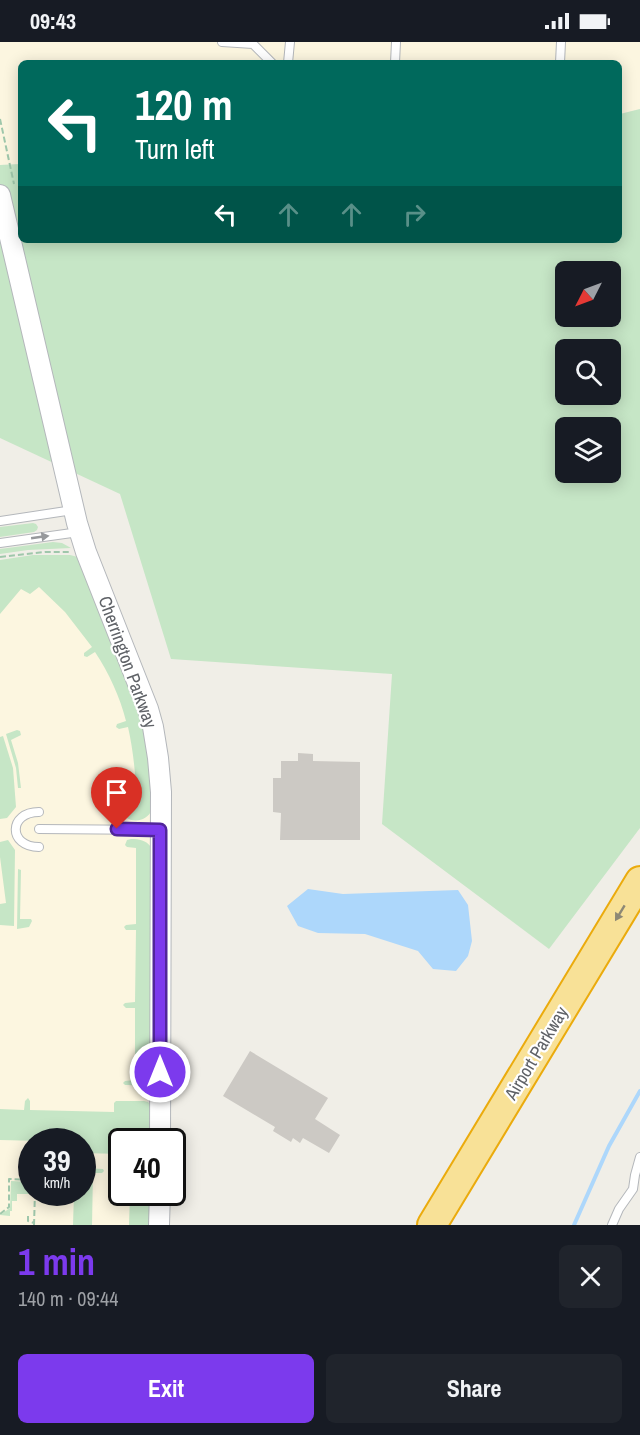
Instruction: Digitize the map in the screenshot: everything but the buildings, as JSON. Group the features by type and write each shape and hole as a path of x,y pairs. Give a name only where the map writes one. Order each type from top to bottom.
{"highway":[{"name":"Airport Parkway","path":"432,1225 640,881"},
{"name":"Airport Parkway","path":"454,1225 640,919"}],"street":[{"name":"Cherrington Parkway","path":"7,189 18,242"},
{"name":"Cherrington Parkway","path":"18,243 80,532 153,727 160,772 160,1128"},
{"path":"159,1225 160,1206"}],"lane":[{"path":"222,42 253,44 269,60"},
{"path":"288,60 290,42"},
{"path":"395,60 396,42"},
{"path":"560,60 561,42"},
{"path":"0,521 74,510"},
{"path":"0,543 80,532"},
{"path":"39,812 23,815 16,828 24,844 39,847"},
{"path":"39,829 160,830"},
{"path":"612,1225 619,1209 633,1189 640,1157"}],"path":[{"path":"0,119 7,189"},
{"path":"0,557 45,552 71,552"},
{"path":"0,1214 9,1207 9,1179 18,1179"},
{"path":"28,1216 28,1221 34,1224 35,1206"}],"shaded area":[{"path":"0,42 640,42 640,109 622,114 622,60 18,60 18,164 0,165"},
{"path":"31,565 110,646 158,782 151,846 147,1125 0,1123 0,603"},
{"path":"0,1137 18,1138 18,1206 96,1206 96,1141 108,1141 108,1206 133,1206 133,1225 0,1225"}],"green space":[{"path":"640,109 640,828 549,949 382,824 392,674 171,659 120,494 0,438 0,165 18,164 18,243 622,243 622,114"},
{"path":"33,523 38,527 34,532 0,537 0,527"},
{"path":"53,542 62,543 71,548 0,554 0,549"},
{"path":"33,555 78,557 134,693 150,752 152,810 144,818 133,820 125,817 125,808 137,807 130,737 128,727 119,729 116,727 117,724 126,721 105,668 95,652 87,657 84,656 84,653 92,647 65,612 39,587 30,594 21,589 0,614 0,560"},
{"path":"17,730 21,735 11,740 18,763 21,788 18,788 16,768 6,734"},
{"path":"3,736 13,768 16,807 7,818 0,819 0,737"},
{"path":"8,840 15,850 14,926 0,925 0,904 6,903 0,842"},
{"path":"127,840 142,840 151,847 152,1078 148,1084 141,1086 123,1083 135,1080 135,1008 126,1008 123,1005 135,1002 136,930 126,930 124,927 136,924 136,848 125,845"},
{"path":"18,869 21,870 20,919 31,919 32,921 29,927 17,929"},
{"path":"28,1098 30,1101 30,1110 114,1112 116,1101 144,1101 152,1107 152,1128 108,1128 108,1154 96,1153 96,1128 18,1128 18,1140 0,1140 0,1109 24,1110 25,1101"},
{"path":"96,1169 103,1169 102,1173 96,1173"},
{"path":"11,1181 18,1181 17,1201 12,1201 10,1216 0,1215 10,1208"},
{"path":"74,1206 92,1206 92,1225 73,1225"},
{"path":"130,1206 152,1206 152,1225 129,1225"}],"water":[{"path":"308,889 343,894 458,890 468,905 472,941 468,956 456,971 433,969 418,951 365,934 318,933 298,926 287,906"}],"waterway":[{"path":"574,1225 609,1146 640,1091"}],"route":[{"path":"117,829 160,830 160,1072"}]}
